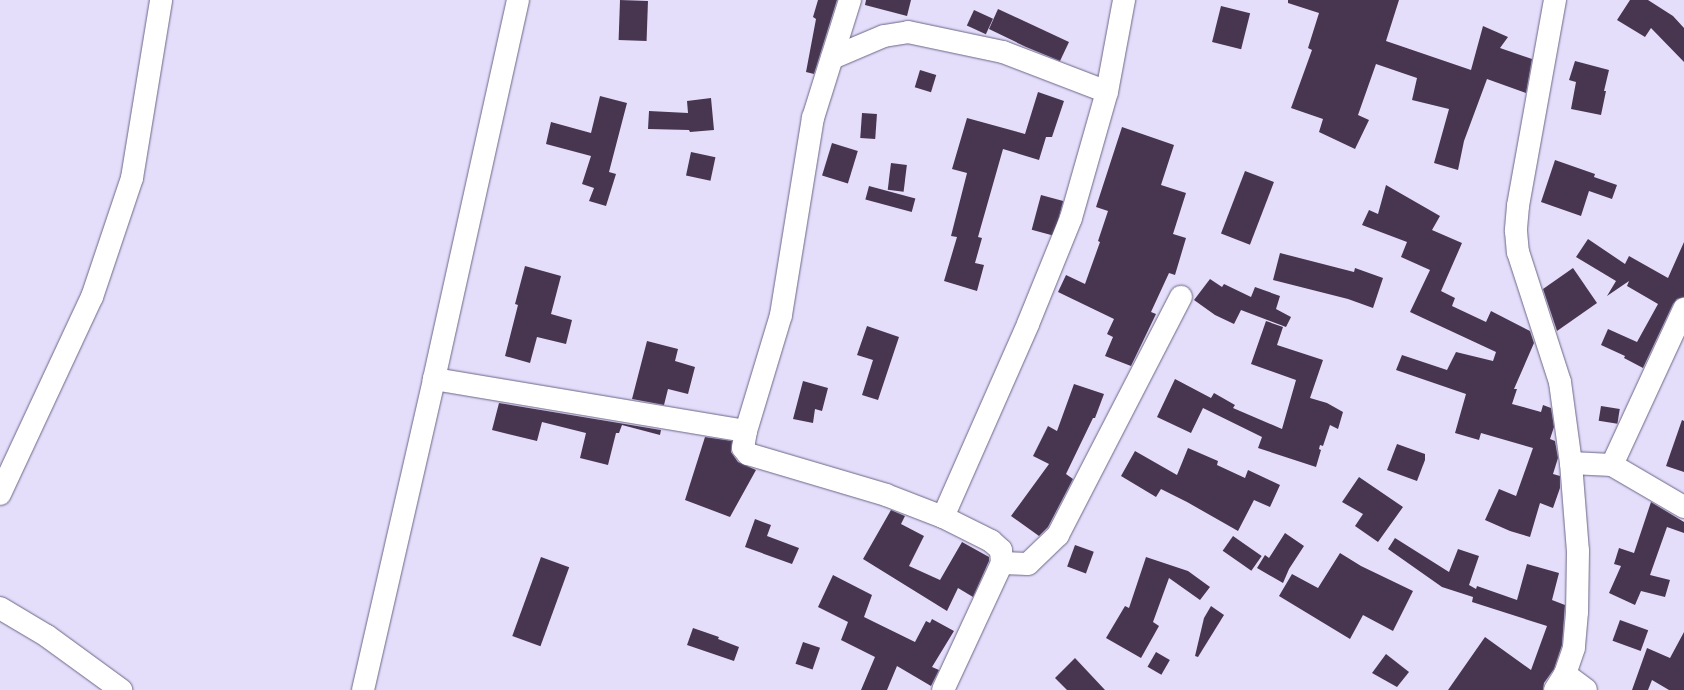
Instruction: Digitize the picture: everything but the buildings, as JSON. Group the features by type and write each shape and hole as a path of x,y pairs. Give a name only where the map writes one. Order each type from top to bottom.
{"street":[{"path":"0,494 92,297 132,178 161,0"},
{"path":"363,690 518,0"},
{"path":"850,0 814,118 780,314 746,431 743,448 748,454 886,495 943,517 991,541 1001,550 1002,563 943,690"},
{"path":"943,517 1028,324 1071,218 1107,92 1124,0"},
{"path":"1555,0 1518,206 1516,231 1518,252 1560,382 1571,463 1578,551 1577,612 1574,648 1560,682 1586,690"},
{"path":"832,58 884,36 908,32 1003,52 1107,92"},
{"path":"1002,563 1028,564 1058,535 1181,297"},
{"path":"1612,464 1684,309"},
{"path":"434,379 746,431"},
{"path":"1571,463 1612,464 1684,507"},
{"path":"0,608 47,636 121,690"}]}
